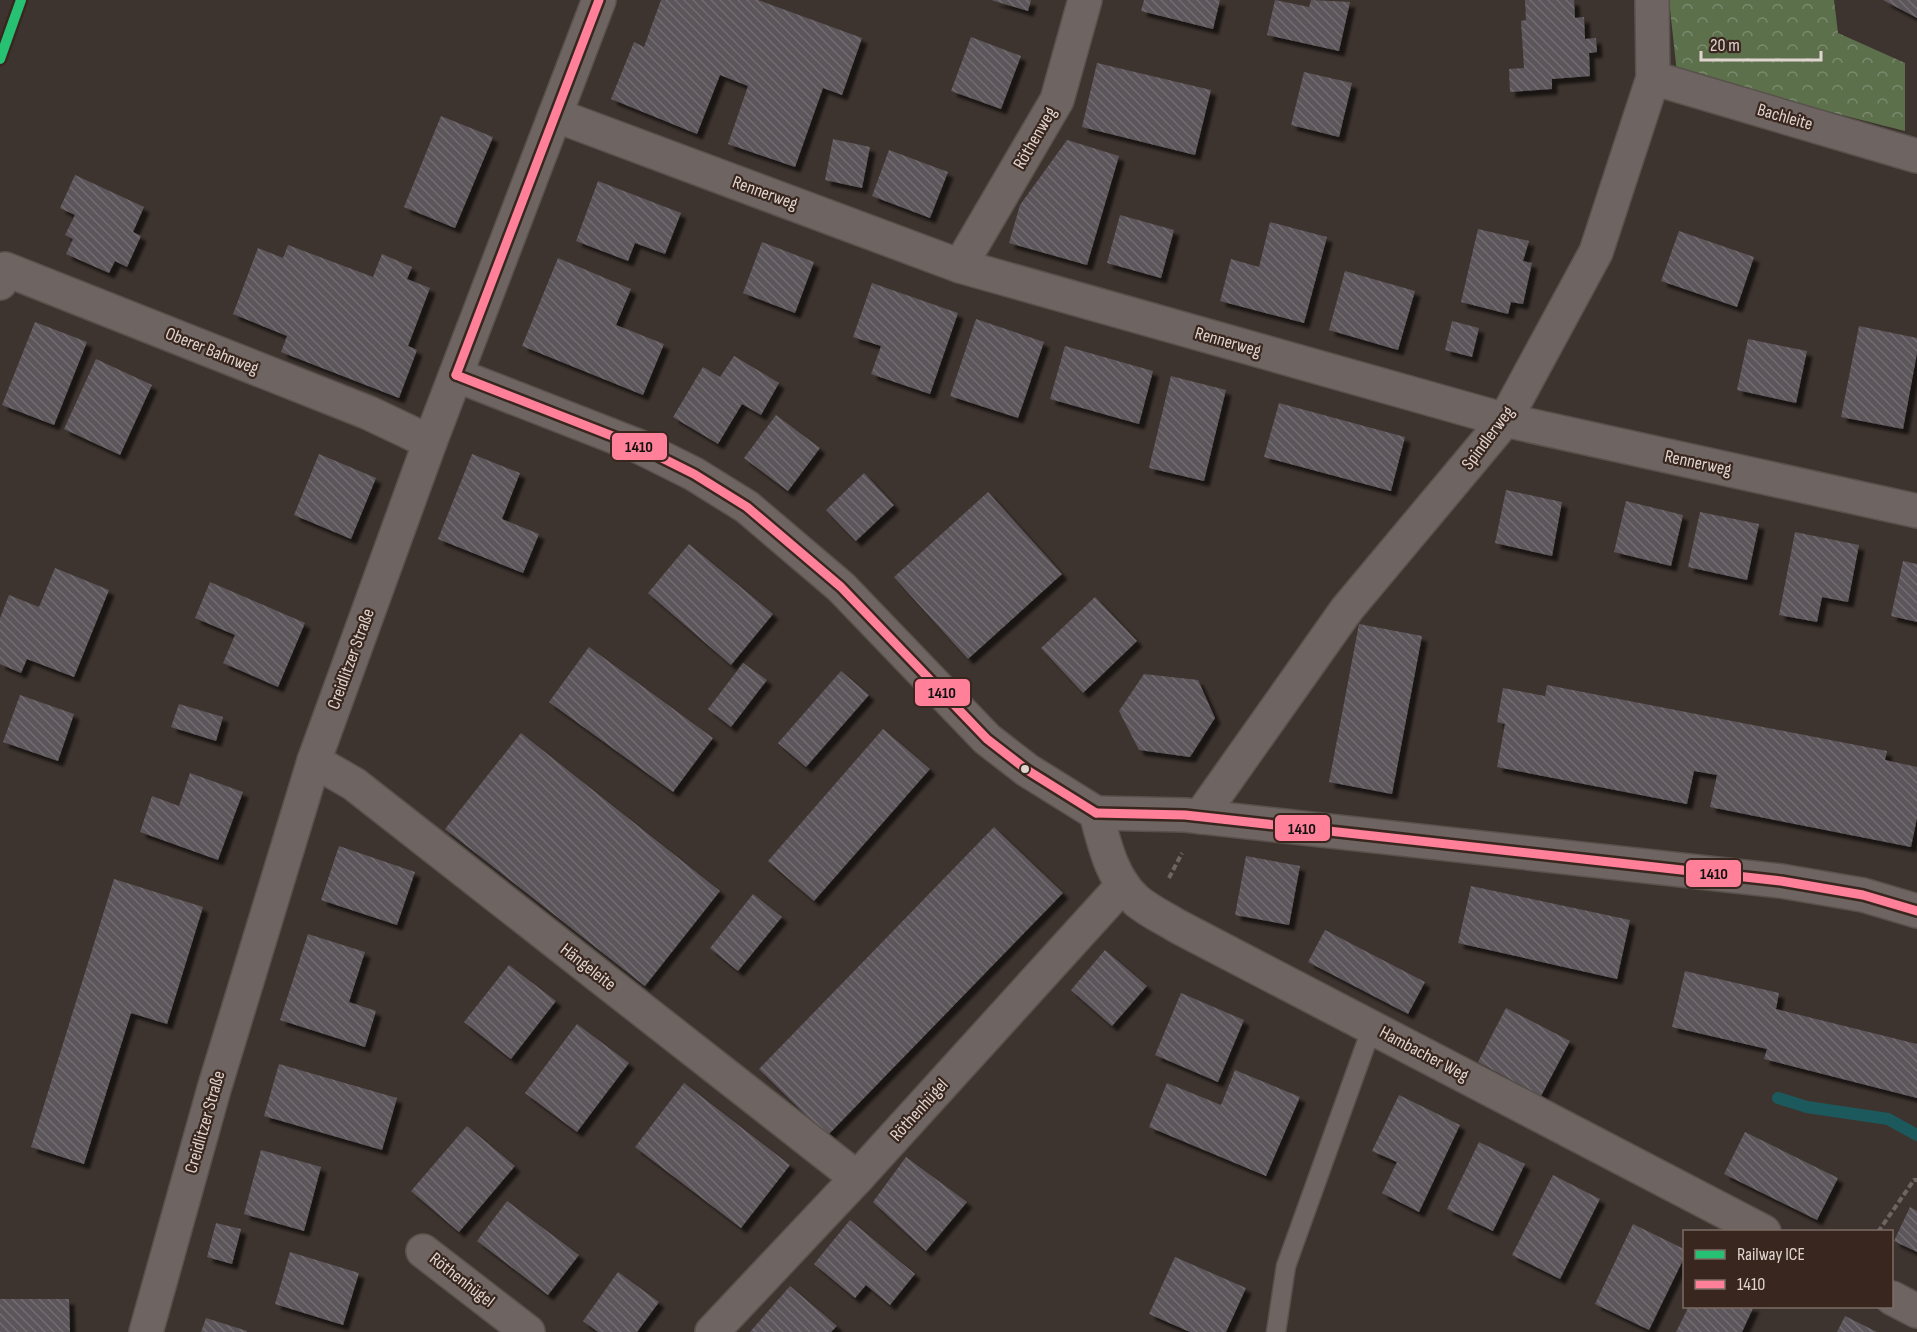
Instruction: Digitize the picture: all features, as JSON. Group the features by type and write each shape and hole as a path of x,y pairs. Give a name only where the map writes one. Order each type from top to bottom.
{"street":[{"name":"Creidlitzer Straße","path":"147,1332 214,1089 314,761 430,442 599,0"},
{"name":"Röthenweg","path":"960,266 1057,100 1085,0"},
{"name":"Spindlerweg","path":"1200,817 1347,609 1505,420 1596,252 1653,78 1652,0"},
{"name":"Bachleite","path":"1653,78 1917,156"},
{"name":"Rennerweg","path":"555,115 960,266 1505,420 1917,511"},
{"name":"Oberer Bahnweg","path":"0,283 5,269 369,413 430,442"},
{"path":"456,375 638,446 694,474 747,507 841,587 987,739 1027,770 1096,813 1200,817 1781,881 1863,895 1917,911"},
{"name":"Hängeleite","path":"314,761 354,784 857,1178"},
{"path":"1096,813 1106,851 1130,892"},
{"name":"Röthenhügel","path":"712,1332 1130,892"},
{"name":"Hambacher Weg","path":"1130,892 1177,926 1760,1230"},
{"name":"Röthenhügel","path":"423,1251 528,1332"},
{"path":"1893,1299 1917,1311"}],"lane":[{"path":"1276,1332 1286,1266 1372,1027"}],"path":[{"path":"1130,892 1170,878 1200,817"},
{"path":"1879,1230 1914,1180 1917,1180"}],"green space":[{"path":"1669,0 1834,0 1838,33 1905,63 1905,131 1677,73"}],"building":[{"path":"661,0 758,0 862,38 842,95 823,88 795,167 728,144 748,86 720,75 697,134 611,99 634,42 644,47"},
{"path":"991,0 1031,0 1028,11"},
{"path":"1144,0 1220,0 1213,29 1141,11"},
{"path":"1275,0 1309,7 1311,0 1350,2 1339,51 1267,35"},
{"path":"1525,0 1574,0 1575,18 1584,17 1585,39 1596,38 1597,52 1589,53 1590,76 1552,79 1552,89 1510,92 1509,69 1524,68 1521,21 1526,20"},
{"path":"1883,0 1917,0 1917,18"},
{"path":"971,37 1021,56 1001,109 951,91"},
{"path":"1097,63 1211,90 1195,155 1082,127"},
{"path":"1304,72 1352,83 1339,137 1291,125"},
{"path":"441,116 493,137 455,228 404,207"},
{"path":"833,139 870,147 862,188 825,180"},
{"path":"1067,140 1119,156 1087,265 1009,243 1020,205"},
{"path":"889,150 948,172 930,218 872,196"},
{"path":"75,175 144,207 133,232 141,236 127,267 115,261 109,273 66,254 73,239 65,235 75,215 60,208"},
{"path":"598,181 681,213 665,254 635,243 628,261 576,241"},
{"path":"1120,215 1174,230 1161,278 1107,263"},
{"path":"1270,222 1327,237 1304,323 1220,301 1231,259 1259,267"},
{"path":"1478,229 1529,241 1523,261 1532,263 1523,304 1511,302 1508,314 1461,302"},
{"path":"1679,231 1754,257 1737,307 1661,281"},
{"path":"762,242 814,262 795,313 743,293"},
{"path":"288,245 373,277 382,254 412,267 407,279 430,288 408,346 417,350 399,398 281,352 287,336 233,314 258,248 283,258"},
{"path":"558,258 631,289 616,325 664,344 643,395 522,346"},
{"path":"1345,271 1415,291 1398,350 1329,330"},
{"path":"872,283 958,313 930,394 871,374 881,346 853,337"},
{"path":"976,319 1044,342 1018,418 950,396"},
{"path":"1452,321 1479,328 1472,357 1445,350"},
{"path":"35,322 87,342 54,425 2,405"},
{"path":"1859,326 1917,338 1917,353 1903,429 1841,417"},
{"path":"1748,339 1807,351 1796,403 1737,390"},
{"path":"1065,346 1153,371 1139,424 1050,399"},
{"path":"734,356 779,383 761,415 742,404 718,444 673,417 703,367 720,377"},
{"path":"96,359 152,385 120,455 64,429"},
{"path":"1171,376 1226,390 1204,481 1149,468"},
{"path":"1279,403 1405,437 1391,491 1264,457"},
{"path":"776,415 820,448 788,491 744,458"},
{"path":"319,454 376,478 351,539 294,515"},
{"path":"472,454 520,473 502,519 539,534 523,573 438,539"},
{"path":"864,473 894,505 856,541 826,510"},
{"path":"1506,490 1562,502 1552,556 1495,543"},
{"path":"988,492 1062,574 968,659 894,577"},
{"path":"1626,501 1683,515 1671,566 1614,552"},
{"path":"1700,512 1759,524 1747,580 1688,567"},
{"path":"1795,532 1859,545 1848,602 1822,597 1817,622 1779,615"},
{"path":"689,544 773,614 731,665 648,593"},
{"path":"1903,561 1917,564 1917,622 1891,616"},
{"path":"55,568 109,590 74,677 27,659 21,673 0,664 0,618 9,595 39,607"},
{"path":"210,582 305,623 278,687 223,663 235,635 195,618"},
{"path":"1095,597 1137,641 1083,693 1041,648"},
{"path":"1359,624 1422,636 1392,794 1329,782"},
{"path":"589,647 713,738 673,792 549,702"},
{"path":"743,663 767,680 731,727 708,709"},
{"path":"841,671 869,695 806,767 778,743"},
{"path":"1144,674 1198,680 1215,718 1190,757 1139,750 1119,711"},
{"path":"1547,685 1887,751 1885,760 1917,767 1917,818 1911,847 1710,807 1717,775 1694,771 1687,804 1497,767 1505,724 1497,722 1503,688 1545,696"},
{"path":"20,695 74,714 58,761 3,742"},
{"path":"179,704 223,717 216,741 171,727"},
{"path":"883,729 930,769 814,901 768,861"},
{"path":"521,733 720,891 645,986 445,829"},
{"path":"190,773 243,792 218,860 140,832 152,796 179,806"},
{"path":"994,827 1063,893 827,1136 759,1069"},
{"path":"339,846 415,872 397,925 321,900"},
{"path":"1246,856 1300,866 1289,925 1235,915"},
{"path":"114,879 203,907 167,1024 131,1013 84,1164 31,1147"},
{"path":"1471,886 1630,920 1617,979 1458,943"},
{"path":"753,894 782,917 738,971 710,948"},
{"path":"1325,930 1425,982 1408,1014 1308,962"},
{"path":"308,934 365,952 349,1002 376,1011 365,1047 280,1020"},
{"path":"1105,950 1147,986 1112,1026 1071,990"},
{"path":"509,965 556,1001 511,1059 464,1022"},
{"path":"1685,971 1779,993 1776,1009 1917,1044 1917,1098 1764,1059 1767,1049 1672,1027"},
{"path":"1181,993 1244,1020 1218,1082 1155,1055"},
{"path":"1506,1008 1570,1041 1541,1096 1478,1062"},
{"path":"577,1024 629,1063 577,1132 525,1093"},
{"path":"279,1064 397,1098 382,1150 264,1116"},
{"path":"1235,1070 1300,1097 1266,1176 1149,1127 1167,1083 1221,1105"},
{"path":"684,1083 790,1165 741,1228 635,1147"},
{"path":"1399,1095 1460,1125 1419,1212 1382,1193 1397,1162 1372,1151"},
{"path":"467,1126 515,1166 459,1232 411,1191"},
{"path":"1745,1132 1838,1178 1817,1220 1724,1174"},
{"path":"1479,1142 1525,1164 1493,1231 1447,1209"},
{"path":"261,1150 321,1167 304,1231 244,1214"},
{"path":"906,1157 967,1202 926,1251 873,1202"},
{"path":"1553,1175 1600,1199 1560,1279 1512,1255"},
{"path":"507,1201 579,1255 548,1295 477,1241"},
{"path":"1910,1207 1917,1211 1917,1252 1894,1241"},
{"path":"850,1220 915,1274 890,1305 866,1285 855,1298 814,1264"},
{"path":"216,1223 241,1229 232,1264 207,1257"},
{"path":"1633,1224 1683,1249 1683,1260 1649,1330 1595,1304"},
{"path":"290,1252 359,1273 343,1325 275,1304"},
{"path":"1175,1257 1246,1288 1226,1332 1190,1332 1149,1314"},
{"path":"618,1272 659,1302 637,1332 598,1332 583,1321"},
{"path":"790,1286 837,1326 831,1332 750,1332"},
{"path":"0,1299 69,1299 70,1332 0,1332"},
{"path":"1688,1308 1753,1308 1742,1332 1676,1332"},
{"path":"1845,1316 1877,1332 1837,1332"},
{"path":"206,1318 247,1331 247,1332 201,1332"}],"waterway":[{"path":"1778,1098 1807,1107 1888,1119 1917,1135"}],"rail line":[{"name":"ICE","path":"0,59 21,0"}],"transit line":[{"name":"1410","path":"456,375 599,0"},
{"name":"1410","path":"456,375 638,446 694,474 747,507 841,587 987,739 1027,770 1096,813"},
{"name":"1410","path":"1096,813 1185,815 1781,881 1863,895 1917,911"}]}
